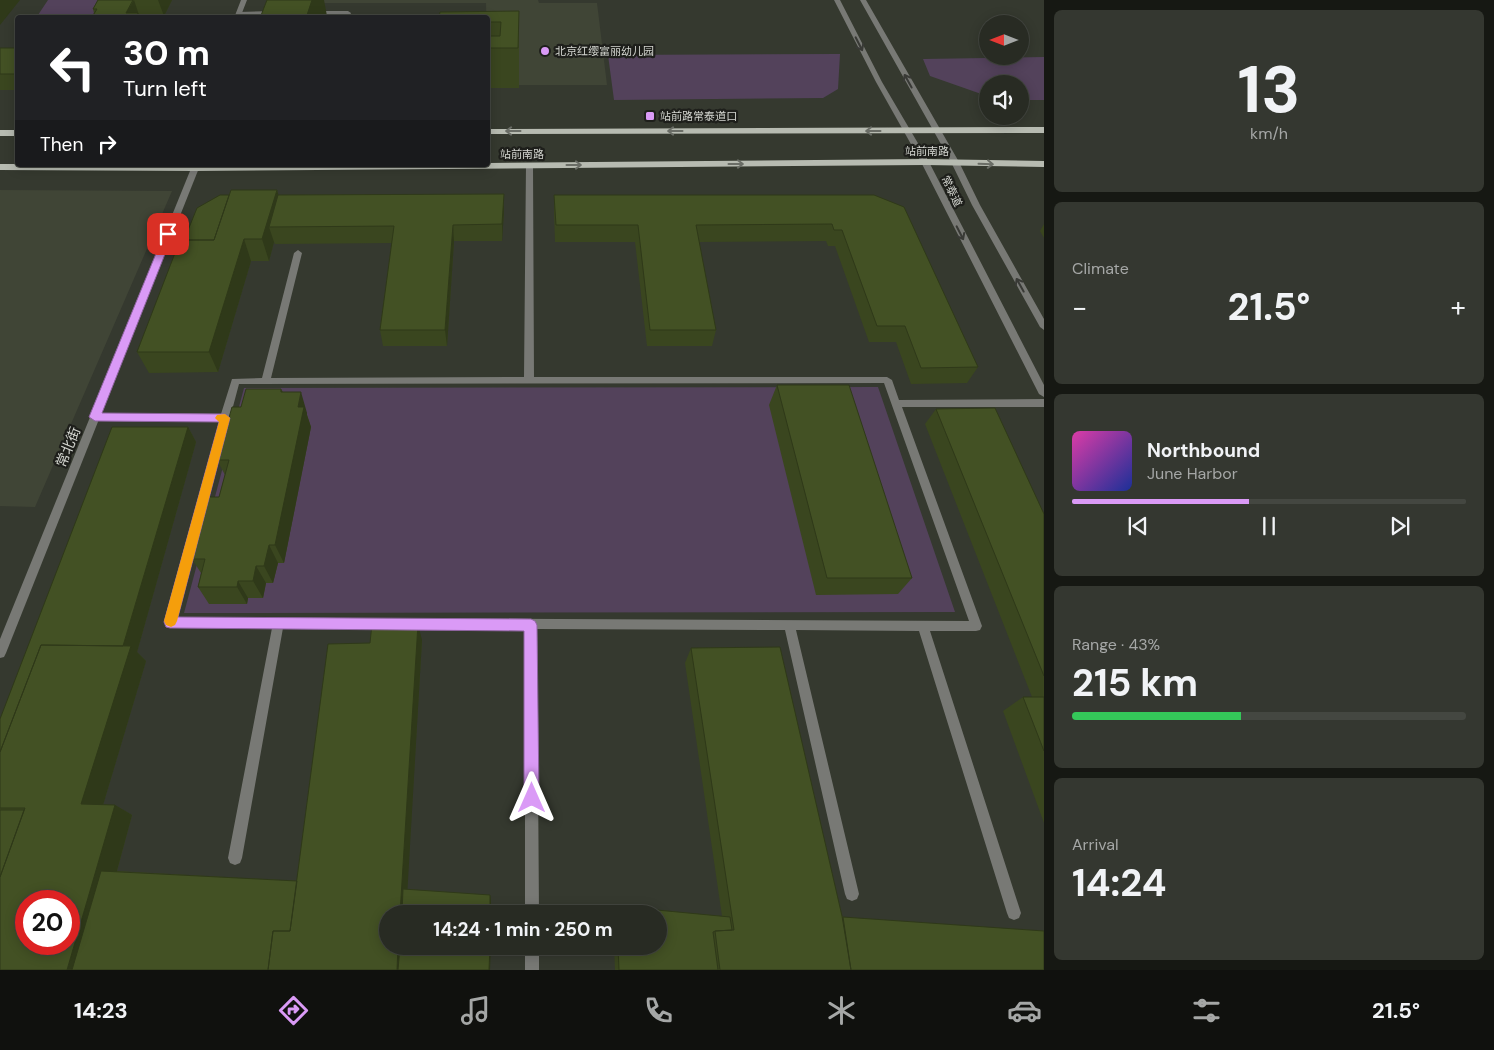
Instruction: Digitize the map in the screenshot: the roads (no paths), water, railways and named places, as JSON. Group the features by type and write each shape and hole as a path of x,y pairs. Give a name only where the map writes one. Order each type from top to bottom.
{"main road":[{"name":"站前南路","path":"490,132 1044,130"},
{"path":"0,133 15,133"},
{"name":"站前南路","path":"490,166 925,162 1044,164"},
{"name":"站前南路","path":"0,167 15,167"}],"street":[{"path":"238,15 244,0"},
{"name":"常泰道","path":"837,0 879,82 925,162 1044,394"},
{"name":"常泰道","path":"863,0 955,162 1044,327"},
{"path":"252,15 281,13"},
{"path":"309,13 348,13 347,15"},
{"path":"529,166 529,381"},
{"name":"常北街","path":"0,653 195,167"},
{"path":"266,381 298,253"},
{"path":"887,380 976,626 170,622 235,381 266,381 887,380"},
{"path":"896,404 1044,403"},
{"path":"95,417 225,418"},
{"path":"235,858 278,623"},
{"path":"531,625 532,905"},
{"path":"788,625 852,894"},
{"path":"923,626 1014,913"},
{"path":"532,955 532,970"}],"place":[{"name":"北京红缨富丽幼儿园","path":"545,51"},
{"name":"站前路常泰道口","path":"650,116"}]}
